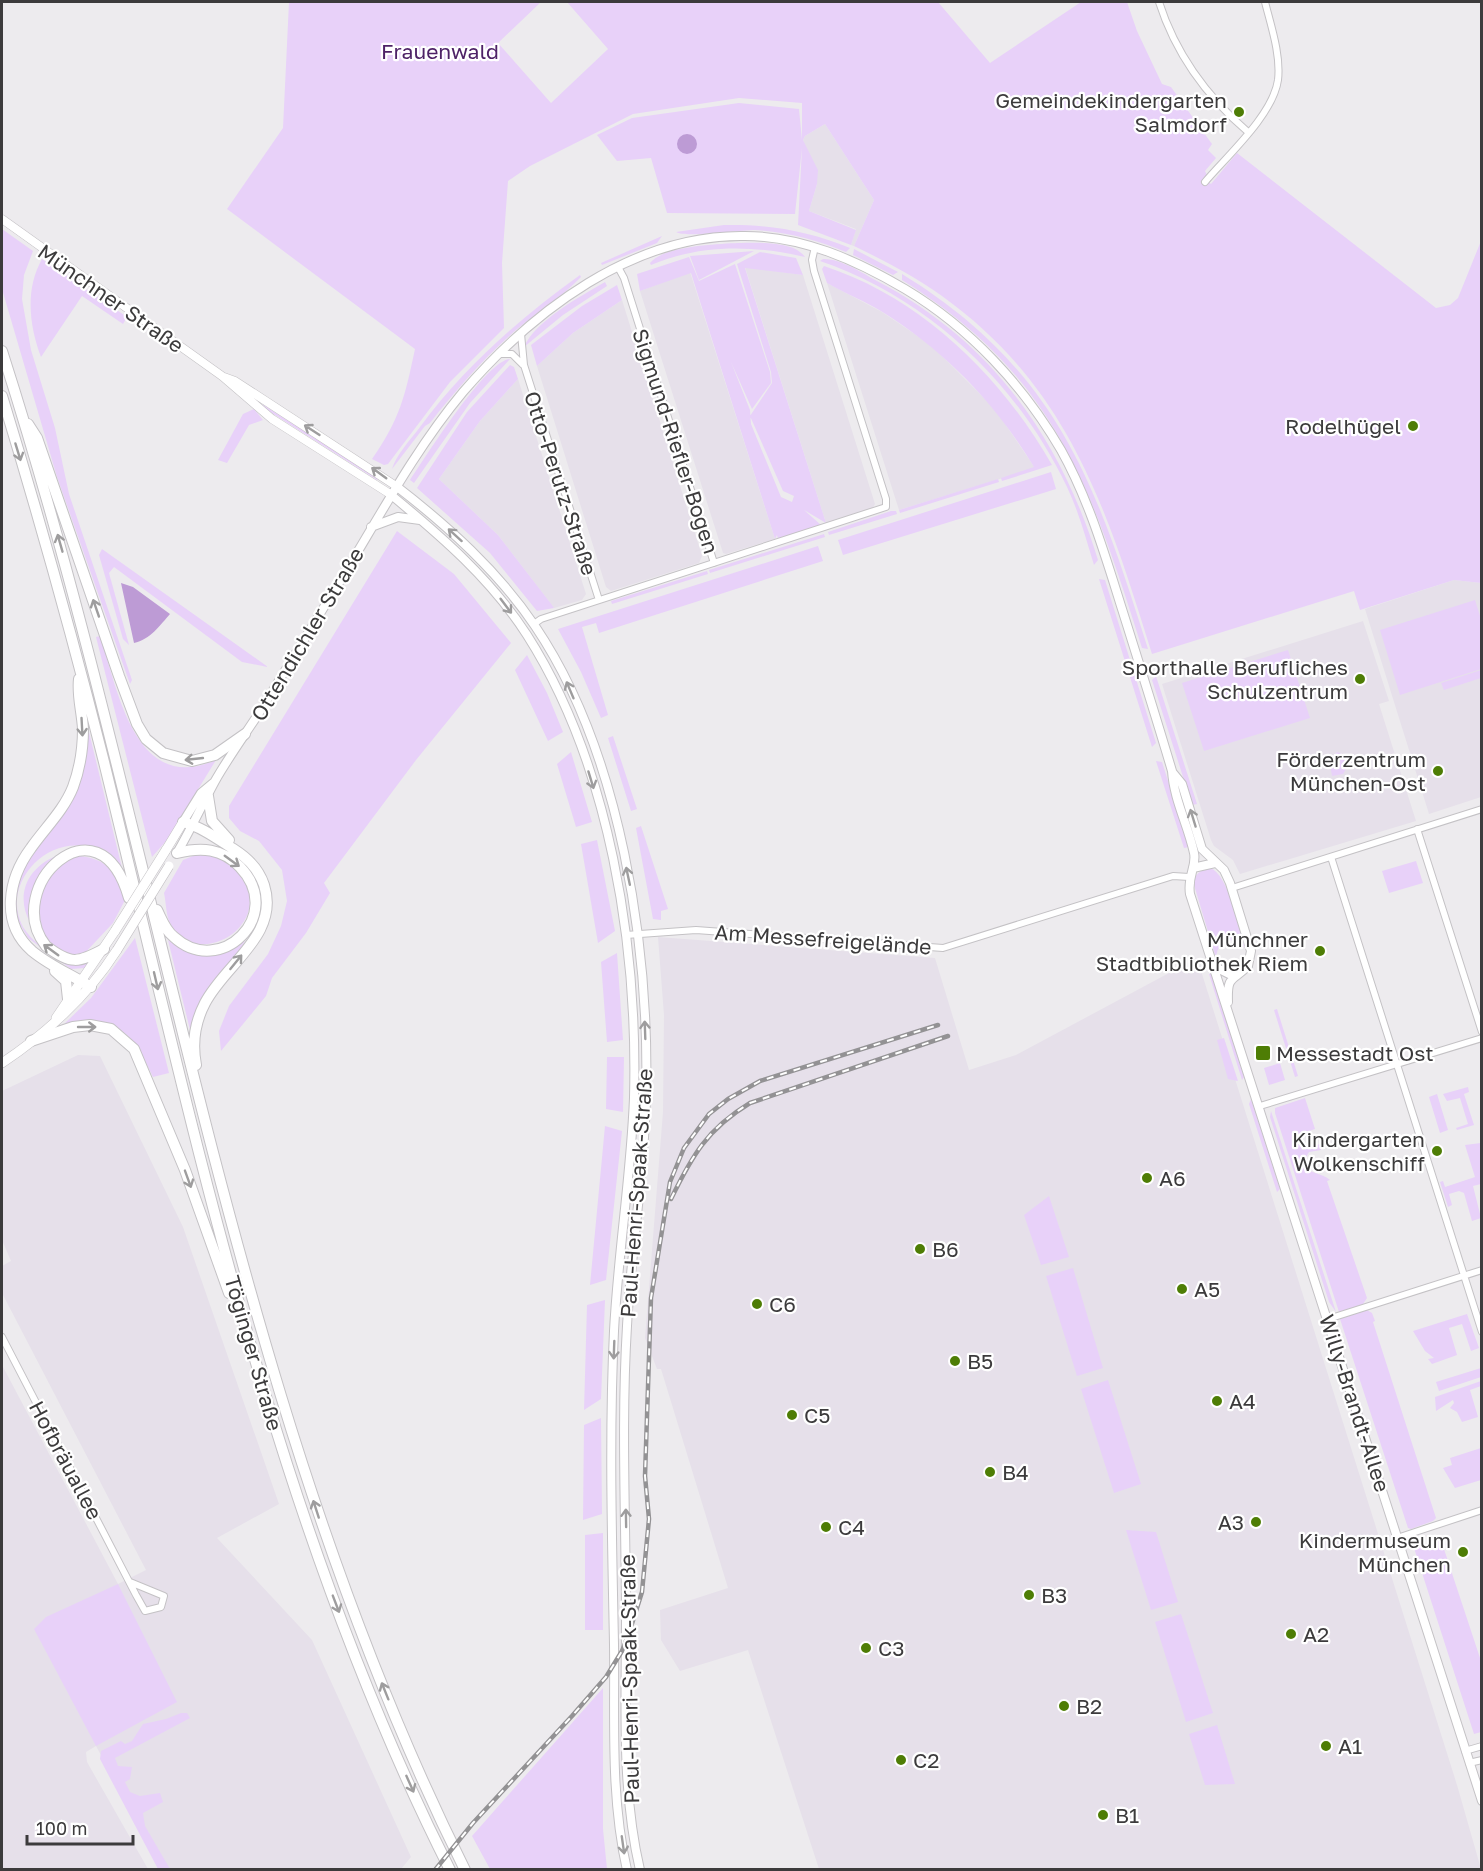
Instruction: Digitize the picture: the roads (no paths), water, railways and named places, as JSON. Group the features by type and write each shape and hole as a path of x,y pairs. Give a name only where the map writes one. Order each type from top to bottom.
{"highway":[{"path":"2,351 22,415 37,438 119,675 137,724 146,739 164,753 192,761 215,755 245,734"},
{"name":"Töginger Straße","path":"2,396 80,669 194,1137 244,1324 279,1439 333,1597 398,1758 450,1869"},
{"name":"Töginger Straße","path":"22,415 61,545 133,829 196,1092 244,1276 327,1542 407,1745 465,1869"},
{"path":"80,669 78,694 82,741 75,780 63,806 21,862 10,896 10,911 16,931 26,945 48,962 86,984"},
{"path":"208,796 216,828 237,845 240,853"},
{"path":"189,824 240,853 253,866 262,882 268,904 267,914 260,931 213,990 200,1014 194,1041 199,1079 196,1092"},
{"path":"148,891 166,929 187,946 213,951 239,939 248,928 256,905 255,893 252,882 236,862 208,848 172,851"},
{"path":"44,860 61,852 76,850 96,854 107,861 119,874 132,909 142,924"},
{"path":"29,875 23,889 22,910 28,927 36,938 60,957 72,961 87,958 104,949"},
{"path":"48,962 66,981 68,999"},
{"path":"31,1041 90,1025 111,1029 134,1049 185,1170 232,1304 244,1324"}],"main road":[{"name":"Ottendichler Straße","path":"2,1063 54,1020 72,1009 115,931 208,796 390,494 450,409 521,334 573,294 618,267 664,248 711,238 759,237 815,247 880,275 943,315 997,364 1045,425 1070,469 1094,522 1173,771"},
{"name":"Paul-Henri-Spaak-Straße","path":"396,486 474,552 534,624 564,675 592,744 616,822 638,933 644,989 646,1096 630,1277 624,1401 627,1779 640,1869"},
{"name":"Paul-Henri-Spaak-Straße","path":"390,494 465,560 495,592 526,634 552,680 577,737 592,782 611,858 626,935 633,1026 634,1096 617,1280 611,1404 615,1780 627,1869"},
{"path":"371,527 398,517 421,520"},
{"name":"Willy-Brandt-Allee","path":"1173,771 1182,784 1202,849 1215,864 1224,870 1232,888 1251,951 1248,966 1233,976 1227,987 1228,1005"},
{"path":"1173,771 1173,788 1194,854 1193,868 1189,877"},
{"name":"Ottendichler Straße","path":"189,824 201,793 216,780"},
{"name":"Ottendichler Straße","path":"54,1020 68,999 86,984 117,950 169,866 172,851"},
{"path":"1193,868 1215,864"},
{"name":"Willy-Brandt-Allee","path":"1189,877 1190,894 1228,1005 1482,1801"},
{"path":"1213,966 1233,976"}],"street":[{"path":"1159,2 1166,24 1190,69 1222,110 1248,132"},
{"path":"1205,182 1268,106 1278,82 1277,59 1265,2"},
{"name":"Münchner Straße","path":"2,219 222,376 272,419 390,494"},
{"name":"Sigmund-Riefler-Bogen","path":"618,267 627,288 714,563 886,507 886,499 814,271 812,261 815,247"},
{"name":"Otto-Perutz-Straße","path":"521,334 524,365 599,600"},
{"name":"Otto-Perutz-Straße","path":"500,354 512,354 524,365"},
{"name":"Münchner Straße","path":"222,376 236,381 396,486"},
{"path":"534,624 541,619 714,563"},
{"path":"1232,888 1482,809"},
{"path":"1417,830 1482,1032"},
{"path":"1331,857 1482,1332"},
{"name":"Am Messefreigelände","path":"626,935 707,930 943,948 1173,876 1189,877"},
{"path":"1260,1106 1482,1038"},
{"path":"1328,1319 1482,1270"},
{"name":"Hofbräuallee","path":"2,1337 130,1582 146,1611 161,1607 164,1596 130,1582"},
{"path":"1398,1538 1482,1510"},
{"path":"1465,1751 1482,1746"},
{"path":"1469,1763 1482,1760"}],"railway":[{"path":"435,1870 473,1823 606,1677 622,1651 629,1633 642,1592 649,1519 645,1476 651,1298 670,1182 684,1148 709,1114 728,1099 760,1081 938,1025"},
{"path":"671,1199 702,1145 722,1123 750,1103 948,1036"}],"place":[{"name":"Gemeindekindergarten Salmdorf","path":"1239,112"},
{"name":"Rodelhügel","path":"1413,426"},
{"name":"Sporthalle Berufliches Schulzentrum","path":"1360,679"},
{"name":"Förderzentrum München-Ost","path":"1438,771"},
{"name":"Münchner Stadtbibliothek Riem","path":"1320,951"},
{"name":"Messestadt Ost","path":"1263,1053"},
{"name":"Kindergarten Wolkenschiff","path":"1437,1151"},
{"name":"A6","path":"1147,1178"},
{"name":"B6","path":"920,1249"},
{"name":"A5","path":"1182,1289"},
{"name":"C6","path":"757,1304"},
{"name":"B5","path":"955,1361"},
{"name":"A4","path":"1217,1401"},
{"name":"C5","path":"792,1415"},
{"name":"B4","path":"990,1472"},
{"name":"A3","path":"1256,1522"},
{"name":"C4","path":"826,1527"},
{"name":"Kindermuseum München","path":"1463,1552"},
{"name":"B3","path":"1029,1595"},
{"name":"A2","path":"1291,1634"},
{"name":"C3","path":"866,1648"},
{"name":"B2","path":"1064,1706"},
{"name":"A1","path":"1326,1746"},
{"name":"C2","path":"901,1760"},
{"name":"B1","path":"1103,1815"}],"park label":[{"name":"Frauenwald","path":"440,51"}]}
